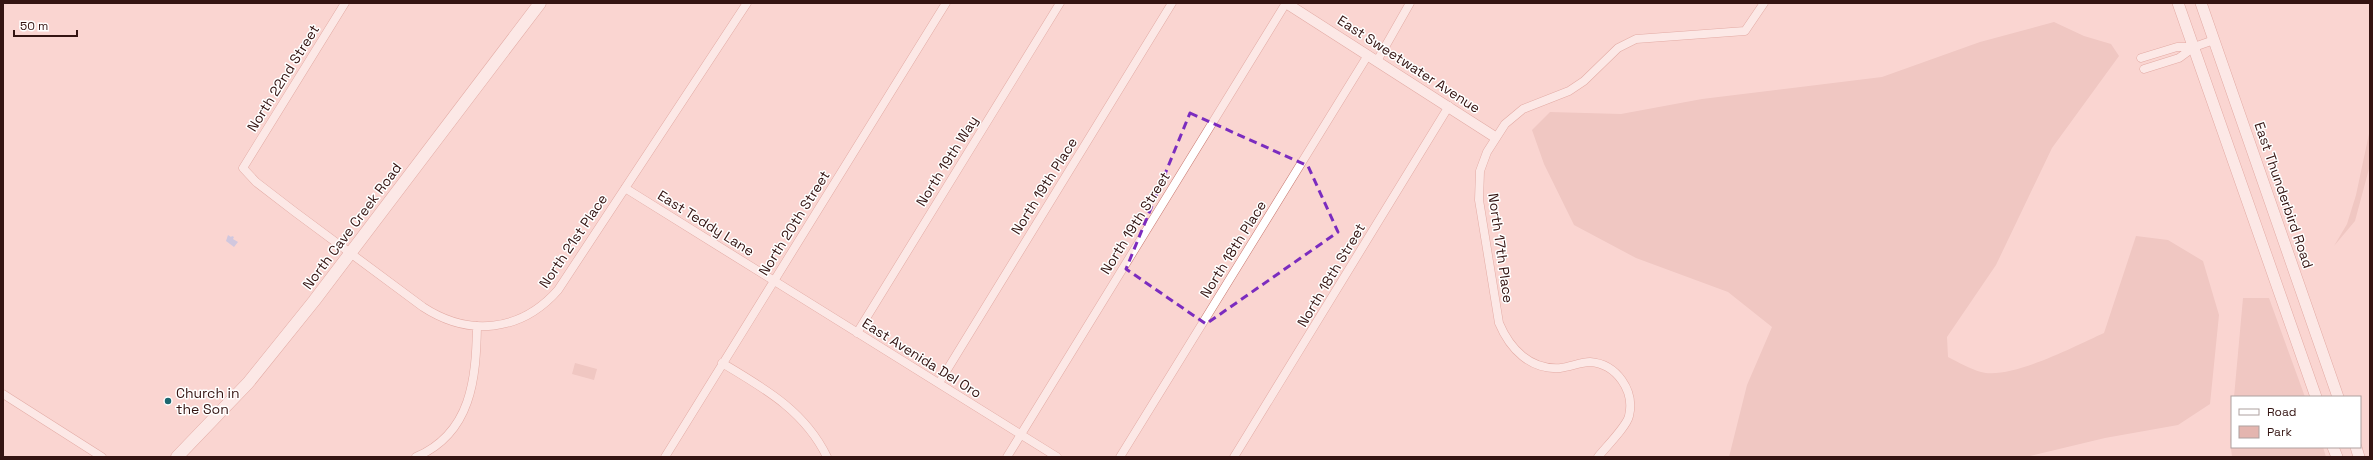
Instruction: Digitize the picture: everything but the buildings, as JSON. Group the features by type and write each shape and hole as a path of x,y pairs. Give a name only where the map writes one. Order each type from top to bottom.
{"main road":[{"name":"North Cave Creek Road","path":"177,457 257,372 351,252 540,3"},
{"path":"2178,3 2316,396"},
{"name":"East Thunderbird Road","path":"2200,3 2338,396"}],"street":[{"name":"North 22nd Street","path":"243,168 345,3"},
{"name":"North 21st Place","path":"243,168 262,186 440,318 456,324 477,326 499,325 522,317 547,301 558,290 747,3"},
{"name":"North 20th Street","path":"665,457 946,3"},
{"name":"North 19th Way","path":"857,333 1060,3"},
{"name":"North 19th Place","path":"939,383 1172,3"},
{"name":"East Sweetwater Avenue","path":"1286,3 1378,60 1496,137"},
{"name":"North 19th Street","path":"1007,457 1286,3"},
{"path":"1378,60 1410,3"},
{"name":"North 17th Place","path":"1598,457 1629,418 1631,398 1623,379 1609,368 1590,362 1561,368 1547,368 1521,355 1506,340 1499,323 1479,200 1480,171 1496,137 1505,124 1523,109 1569,91 1584,81 1618,48 1636,40 1745,31 1764,3"},
{"path":"2144,69 2179,58 2194,47 2214,40"},
{"path":"2141,58 2177,47 2194,47"},
{"name":"North 18th Place","path":"1120,457 1368,55"},
{"name":"North 18th Street","path":"1234,457 1449,106"},
{"name":"East Teddy Lane","path":"625,188 774,280"},
{"name":"East Avenida Del Oro","path":"774,280 1057,457"},
{"path":"421,456 452,430 469,401 474,384 477,326"},
{"path":"722,363 778,397 795,412 820,443 827,457"},
{"path":"3,394 102,457"}],"highlighted area":[{"path":"1190,113 1308,166 1338,232 1206,324 1126,269"}],"green space":[{"path":"2054,22 2084,36 2111,44 2119,56 2052,148 1996,265 1947,337 1948,357 1981,372 1994,373 2009,371 2043,360 2104,333 2136,236 2168,240 2203,261 2219,315 2210,404 2178,425 2105,438 2026,457 1729,457 1747,385 1772,327 1728,292 1636,258 1574,225 1544,164 1532,130 1550,112 1621,114 1702,99 1882,77 1980,42"},
{"path":"2370,129 2370,165 2355,221 2334,246 2347,224 2356,195"},
{"path":"2243,298 2269,298 2305,396 2234,396"},
{"path":"575,363 597,369 594,380 572,374"},
{"path":"2231,429 2231,448 2323,448 2326,457 2232,457 2230,440"}],"water":[{"path":"228,235 234,237 233,239 238,242 234,247 226,241"}],"place":[{"name":"Church in the Son","path":"168,401"}]}
